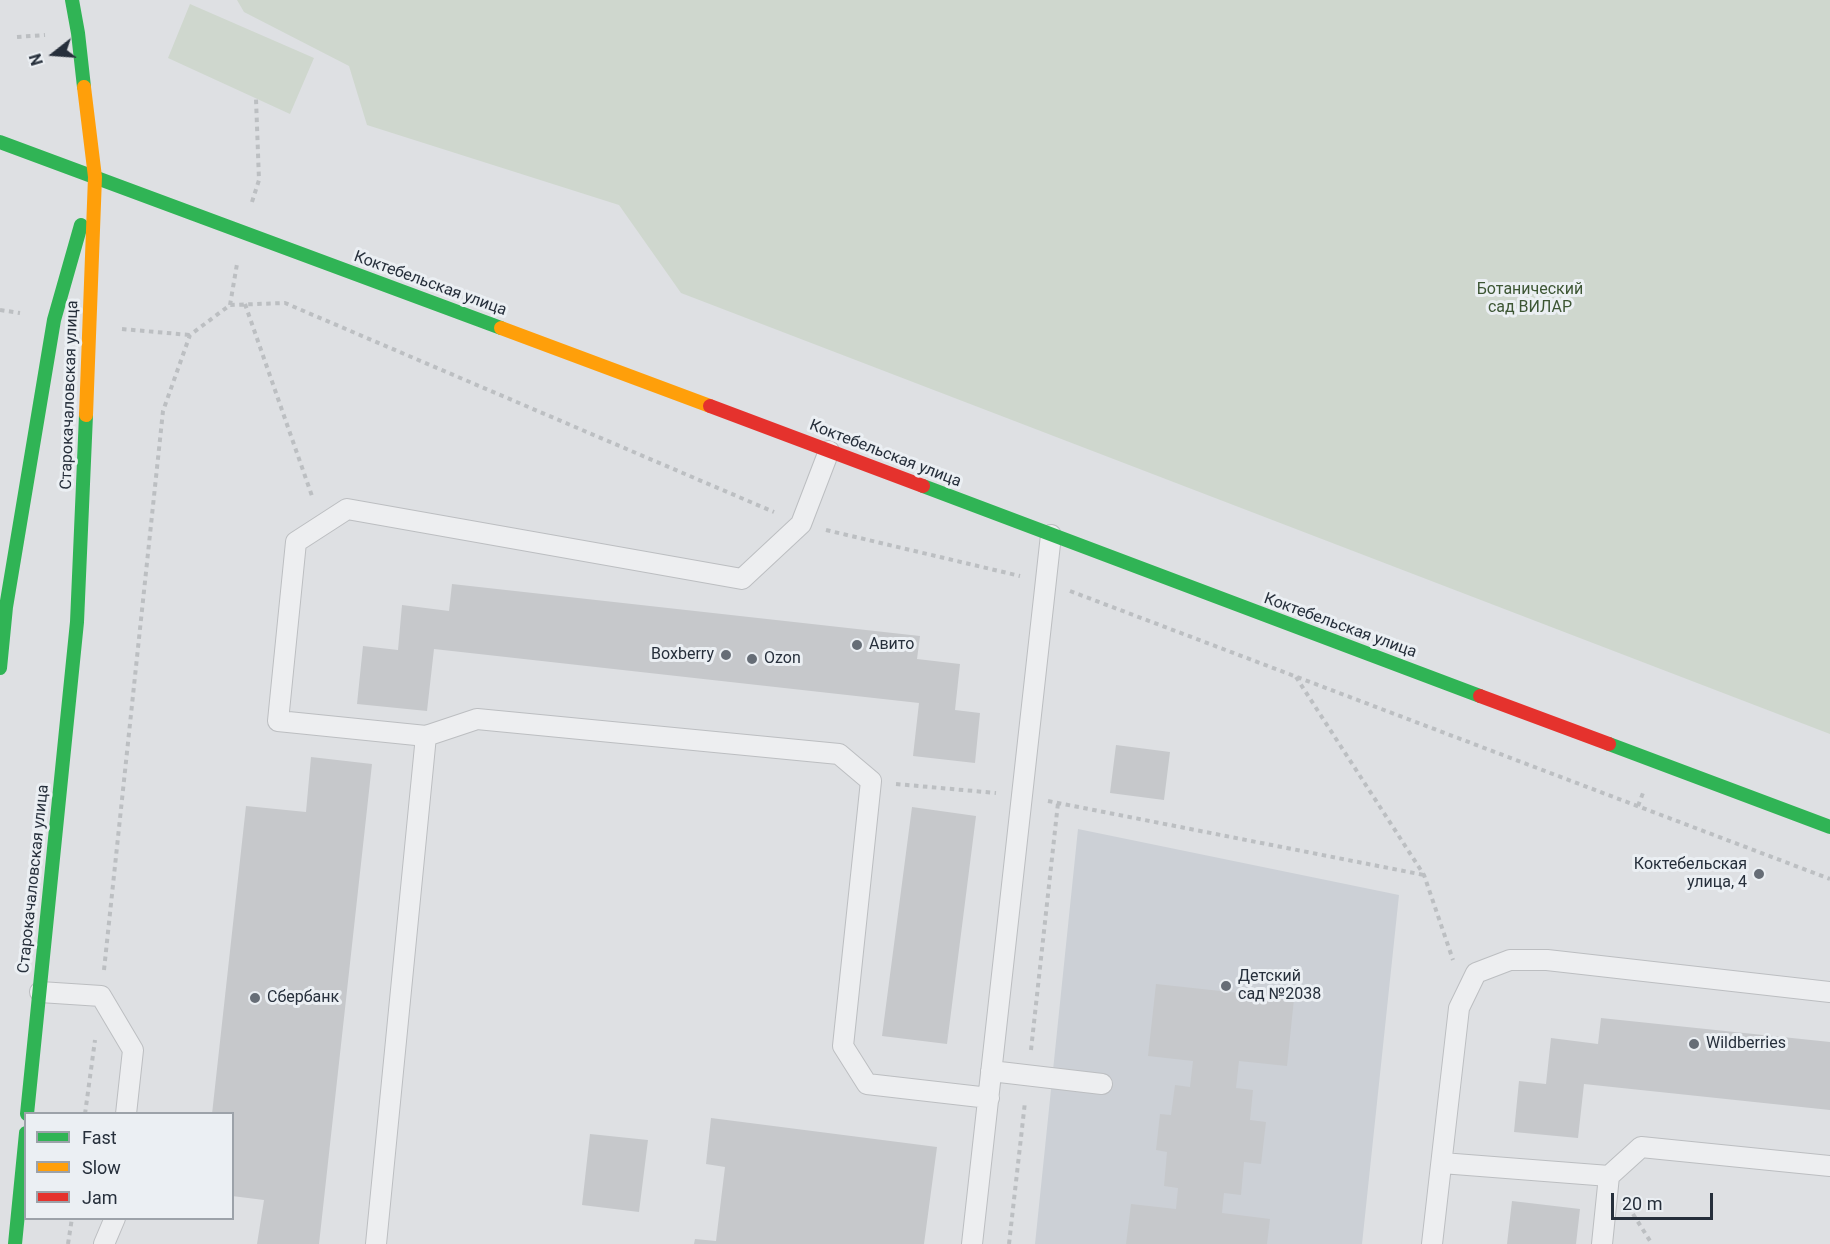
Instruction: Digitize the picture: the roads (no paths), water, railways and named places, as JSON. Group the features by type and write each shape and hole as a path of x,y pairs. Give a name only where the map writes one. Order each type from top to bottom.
{"street":[{"path":"72,0 95,177"},
{"name":"Коктебельская улица","path":"0,142 1830,827"},
{"name":"Старокачаловская улица","path":"0,668 6,607 54,320 95,177"},
{"name":"Старокачаловская улица","path":"27,1112 77,622 95,177"},
{"path":"15,1244 24,1153"}],"lane":[{"path":"829,451 801,524 742,579 346,509 296,542 278,721 426,736 477,719 838,754 872,781 843,1046 867,1084 988,1098"},
{"path":"972,1244 1051,535"},
{"path":"376,1244 426,736"},
{"path":"1432,1244 1460,1008 1476,973 1510,960 1547,960 1830,992"},
{"path":"40,992 101,996 133,1050 126,1112"},
{"path":"991,1071 1102,1084"},
{"path":"1602,1244 1609,1176 1641,1147 1830,1166"},
{"path":"1442,1163 1609,1176"},
{"path":"104,1244 114,1220"}],"place":[{"name":"Авито","path":"857,645"},
{"name":"Boxberry","path":"726,655"},
{"name":"Ozon","path":"752,659"},
{"name":"Коктебельская улица, 4","path":"1759,874"},
{"name":"Детский сад №2038","path":"1226,986"},
{"name":"Сбербанк","path":"255,998"},
{"name":"Wildberries","path":"1694,1044"}],"park label":[{"name":"Ботанический сад ВИЛАР","path":"1530,299"}]}
